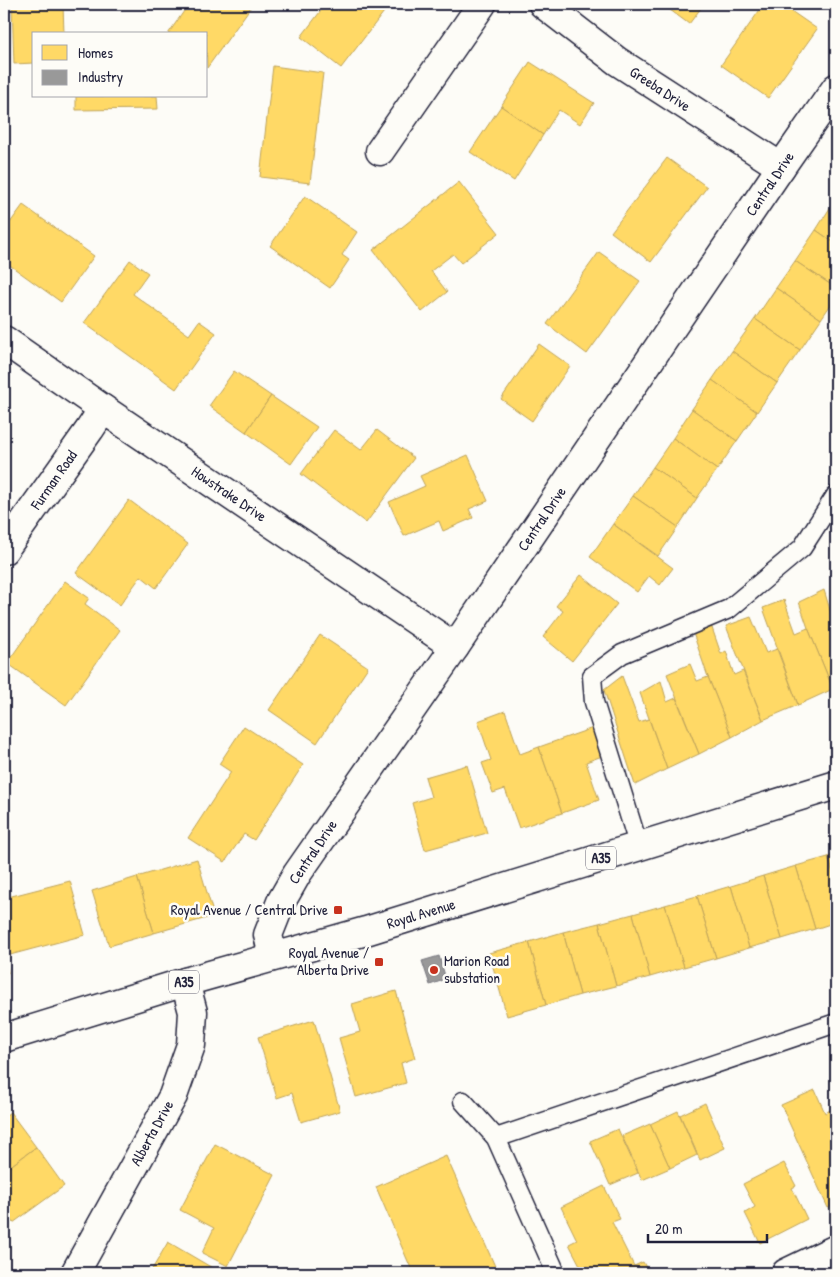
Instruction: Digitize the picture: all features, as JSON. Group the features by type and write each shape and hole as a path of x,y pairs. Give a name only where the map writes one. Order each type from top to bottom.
{"street":[{"path":"380,151 482,4"},
{"name":"Greeba Drive","path":"543,4 617,61 781,167"},
{"name":"Central Drive","path":"273,956 268,935 281,902 297,874 456,647 781,167 834,97"},
{"name":"Howstrake Drive","path":"4,340 102,409 456,647"},
{"name":"Furman Road","path":"4,550 90,429 102,409"},
{"name":"Royal Avenue","path":"4,1038 185,982 366,931 836,785"},
{"name":"Alberta Drive","path":"74,1273 172,1096 191,1044 193,1012 185,982"},
{"path":"786,1273 836,1249"}],"lane":[{"path":"639,847 594,702 592,676 622,654 729,609 802,548 836,495"},
{"path":"496,1138 836,1023"},
{"path":"464,1102 496,1138 556,1273"}],"building: Homes":[{"path":"12,4 63,4 64,32 32,32 32,63 14,64"},
{"path":"189,4 253,4 208,67 208,32 169,32"},
{"path":"326,4 390,4 341,68 301,37"},
{"path":"662,4 704,4 689,24"},
{"path":"764,4 781,4 817,29 768,98 721,65"},
{"path":"530,62 594,103 580,124 559,110 543,135 501,106"},
{"path":"273,66 323,73 310,183 260,177"},
{"path":"76,98 157,98 158,109 76,110"},
{"path":"501,106 543,135 514,181 470,152"},
{"path":"667,158 707,187 651,262 611,232"},
{"path":"459,182 499,233 461,263 453,254 431,271 447,292 422,312 373,250"},
{"path":"305,196 357,232 342,255 349,260 330,288 270,246"},
{"path":"836,201 836,244 816,230"},
{"path":"23,205 94,256 61,302 4,261 4,231"},
{"path":"816,230 836,244 836,288 795,261"},
{"path":"599,252 640,281 587,354 547,324"},
{"path":"130,260 148,273 133,294 189,335 199,321 216,333 176,389 84,323"},
{"path":"795,261 836,288 836,297 821,319 776,288"},
{"path":"776,288 821,319 800,350 755,319"},
{"path":"755,319 800,350 777,383 732,351"},
{"path":"539,344 570,366 532,421 501,399"},
{"path":"732,351 777,383 757,412 712,380"},
{"path":"234,371 271,396 246,432 209,406"},
{"path":"712,380 757,412 737,441 692,409"},
{"path":"271,396 317,427 291,464 246,432"},
{"path":"692,409 737,441 717,470 673,438"},
{"path":"334,430 361,450 377,430 414,458 366,523 301,474"},
{"path":"673,438 717,470 697,498 653,467"},
{"path":"468,455 488,501 469,509 473,518 443,531 439,521 404,536 389,502 425,486 420,476"},
{"path":"653,467 697,498 678,527 633,496"},
{"path":"633,496 678,527 658,556 613,524"},
{"path":"129,500 188,544 156,588 141,576 120,605 76,573"},
{"path":"613,524 673,568 660,585 649,576 637,592 590,557"},
{"path":"581,575 617,604 572,661 543,637 563,611 556,606"},
{"path":"65,581 89,598 85,604 120,630 66,705 7,663"},
{"path":"824,590 831,613 836,611 836,687 833,689 799,602"},
{"path":"784,600 796,633 808,628 833,689 798,705 763,608"},
{"path":"751,617 766,653 777,649 798,705 763,720 726,626"},
{"path":"711,625 721,654 726,651 734,675 743,671 763,720 732,737 693,633"},
{"path":"320,635 368,667 317,743 269,710"},
{"path":"690,664 697,681 708,677 732,737 699,754 667,674"},
{"path":"622,676 639,722 649,719 667,769 635,785 604,690"},
{"path":"661,681 667,702 676,698 699,754 667,769 640,693"},
{"path":"505,711 520,754 539,747 562,813 519,828 505,789 493,793 482,763 491,760 478,721"},
{"path":"244,726 303,765 254,840 244,834 225,862 188,838 231,772 219,764"},
{"path":"593,728 602,756 586,762 599,800 562,813 539,747"},
{"path":"467,765 487,833 425,850 412,803 431,797 425,777"},
{"path":"836,854 836,883 828,857"},
{"path":"828,857 836,883 836,922 815,929 796,866"},
{"path":"197,859 214,916 154,933 137,877"},
{"path":"796,866 815,929 782,939 763,876"},
{"path":"763,876 782,939 749,948 731,886"},
{"path":"137,877 154,933 109,946 92,891"},
{"path":"70,881 85,935 10,955 4,930 4,898"},
{"path":"731,886 749,948 716,958 697,896"},
{"path":"697,896 716,958 684,967 665,905"},
{"path":"665,905 684,967 650,977 633,914"},
{"path":"633,914 650,977 616,986 599,923"},
{"path":"599,923 616,986 580,995 563,932"},
{"path":"563,932 580,995 546,1005 529,942"},
{"path":"529,942 546,1005 507,1016 489,953"},
{"path":"4,955 8,973 4,974"},
{"path":"396,991 415,1058 401,1063 406,1083 356,1097 339,1038 360,1032 352,1004"},
{"path":"314,1020 340,1111 301,1122 292,1093 277,1098 258,1037"},
{"path":"815,1090 825,1113 836,1107 836,1204 828,1208 781,1105"},
{"path":"705,1103 725,1148 700,1160 680,1115"},
{"path":"678,1111 697,1155 670,1168 650,1124"},
{"path":"10,1112 36,1147 4,1171 4,1117"},
{"path":"650,1124 670,1168 642,1180 622,1136"},
{"path":"618,1129 638,1173 610,1185 590,1141"},
{"path":"215,1144 275,1175 228,1266 202,1253 214,1228 180,1210"},
{"path":"36,1147 64,1186 13,1223 4,1210 4,1171"},
{"path":"446,1156 498,1273 413,1273 376,1187"},
{"path":"784,1163 796,1186 792,1188 807,1219 760,1243 745,1213 755,1207 743,1184"},
{"path":"604,1186 620,1219 612,1222 634,1266 643,1262 649,1273 584,1273 569,1244 577,1240 561,1207"},
{"path":"168,1242 221,1273 150,1273"}],"building: Industry":[{"name":"Marion Road substation","path":"439,956 446,979 430,985 422,961"}],"place":[{"name":"Royal Avenue / Central Drive","path":"338,910"},
{"name":"Royal Avenue / Alberta Drive","path":"379,962"},
{"name":"Marion Road substation","path":"434,970"}]}
